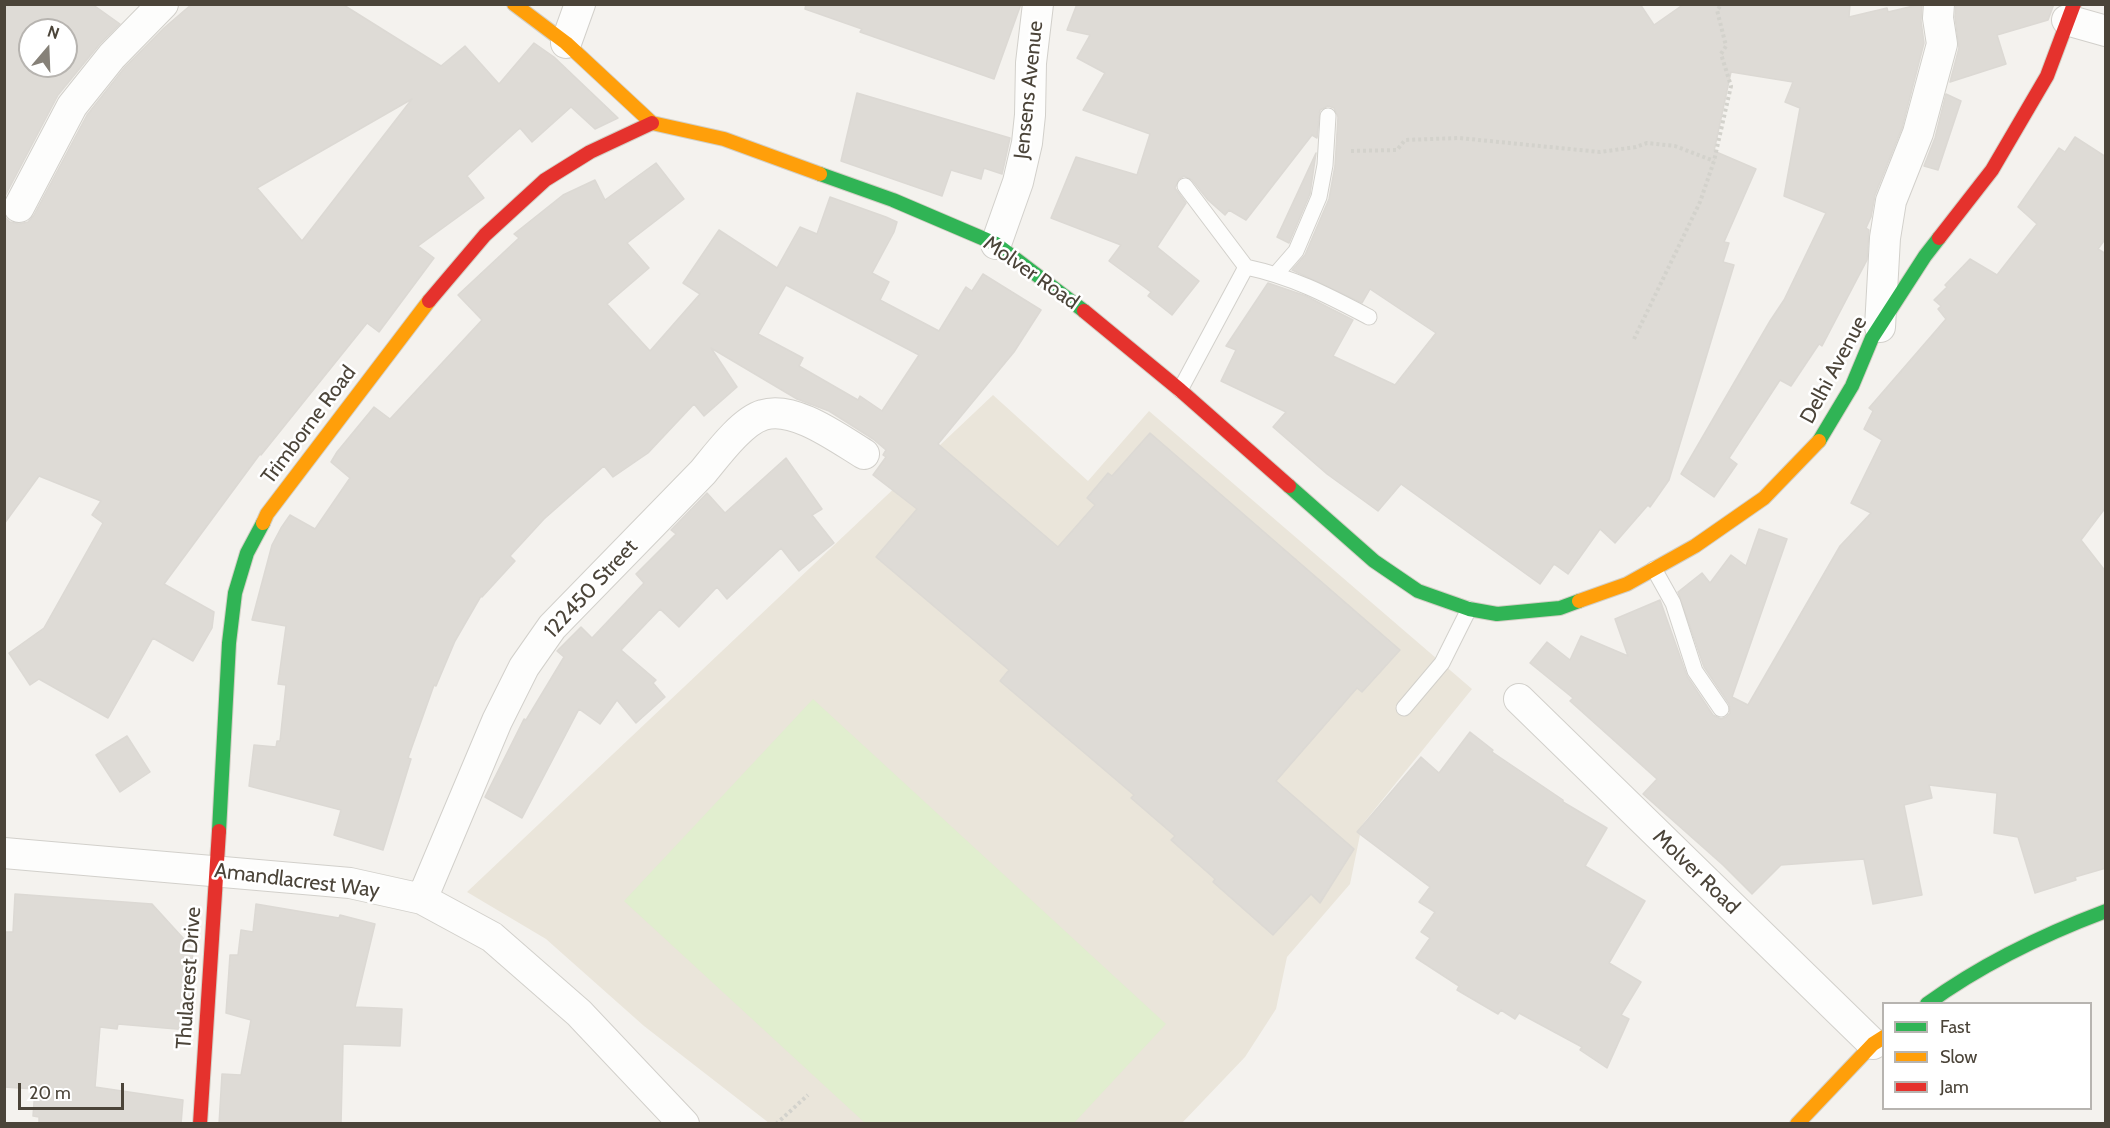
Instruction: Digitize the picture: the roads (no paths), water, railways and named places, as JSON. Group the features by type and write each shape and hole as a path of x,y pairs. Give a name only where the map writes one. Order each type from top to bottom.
{"street":[{"path":"19,207 72,106 112,56 163,4"},
{"path":"514,4 566,44 652,123"},
{"path":"566,44 580,4"},
{"name":"Jensens Avenue","path":"996,244 1018,182 1027,143 1031,63 1038,4"},
{"path":"1880,327 1885,238 1891,201 1918,133 1942,44 1938,18 1939,4"},
{"path":"2071,12 2106,31"},
{"name":"Delhi Avenue","path":"1469,609 1497,614 1560,608 1627,584 1695,546 1764,498 1823,437 1852,386 1872,339 1926,256 1992,170 2047,76 2071,12"},
{"name":"Molver Road","path":"652,123 724,139 893,200 996,244 1066,296 1180,390 1374,561 1418,591 1469,609"},
{"name":"Trimborne Road","path":"217,871 229,643 235,593 247,553 267,514 436,292 485,235 545,180 590,152 652,123"},
{"name":"122450 Street","path":"422,899 496,721 524,667 552,627 703,472 724,446 739,431 761,415 785,414 808,422 864,454"},
{"name":"Molver Road","path":"1519,699 1878,1040"},
{"name":"Amandlacrest Way","path":"4,853 350,883 422,899 492,937 579,1013 684,1124"},
{"name":"Thulacrest Drive","path":"200,1124 217,871"},
{"path":"1930,1002 1996,959 2049,933 2106,911"},
{"path":"1797,1124 1878,1040"}],"lane":[{"path":"1276,274 1296,251 1319,197 1326,151 1328,116"},
{"path":"1185,186 1246,267 1276,274 1314,288 1369,317"},
{"path":"1180,390 1246,267"},
{"path":"1654,569 1673,603 1695,671 1721,709"},
{"path":"1404,708 1442,663 1469,609"}]}
